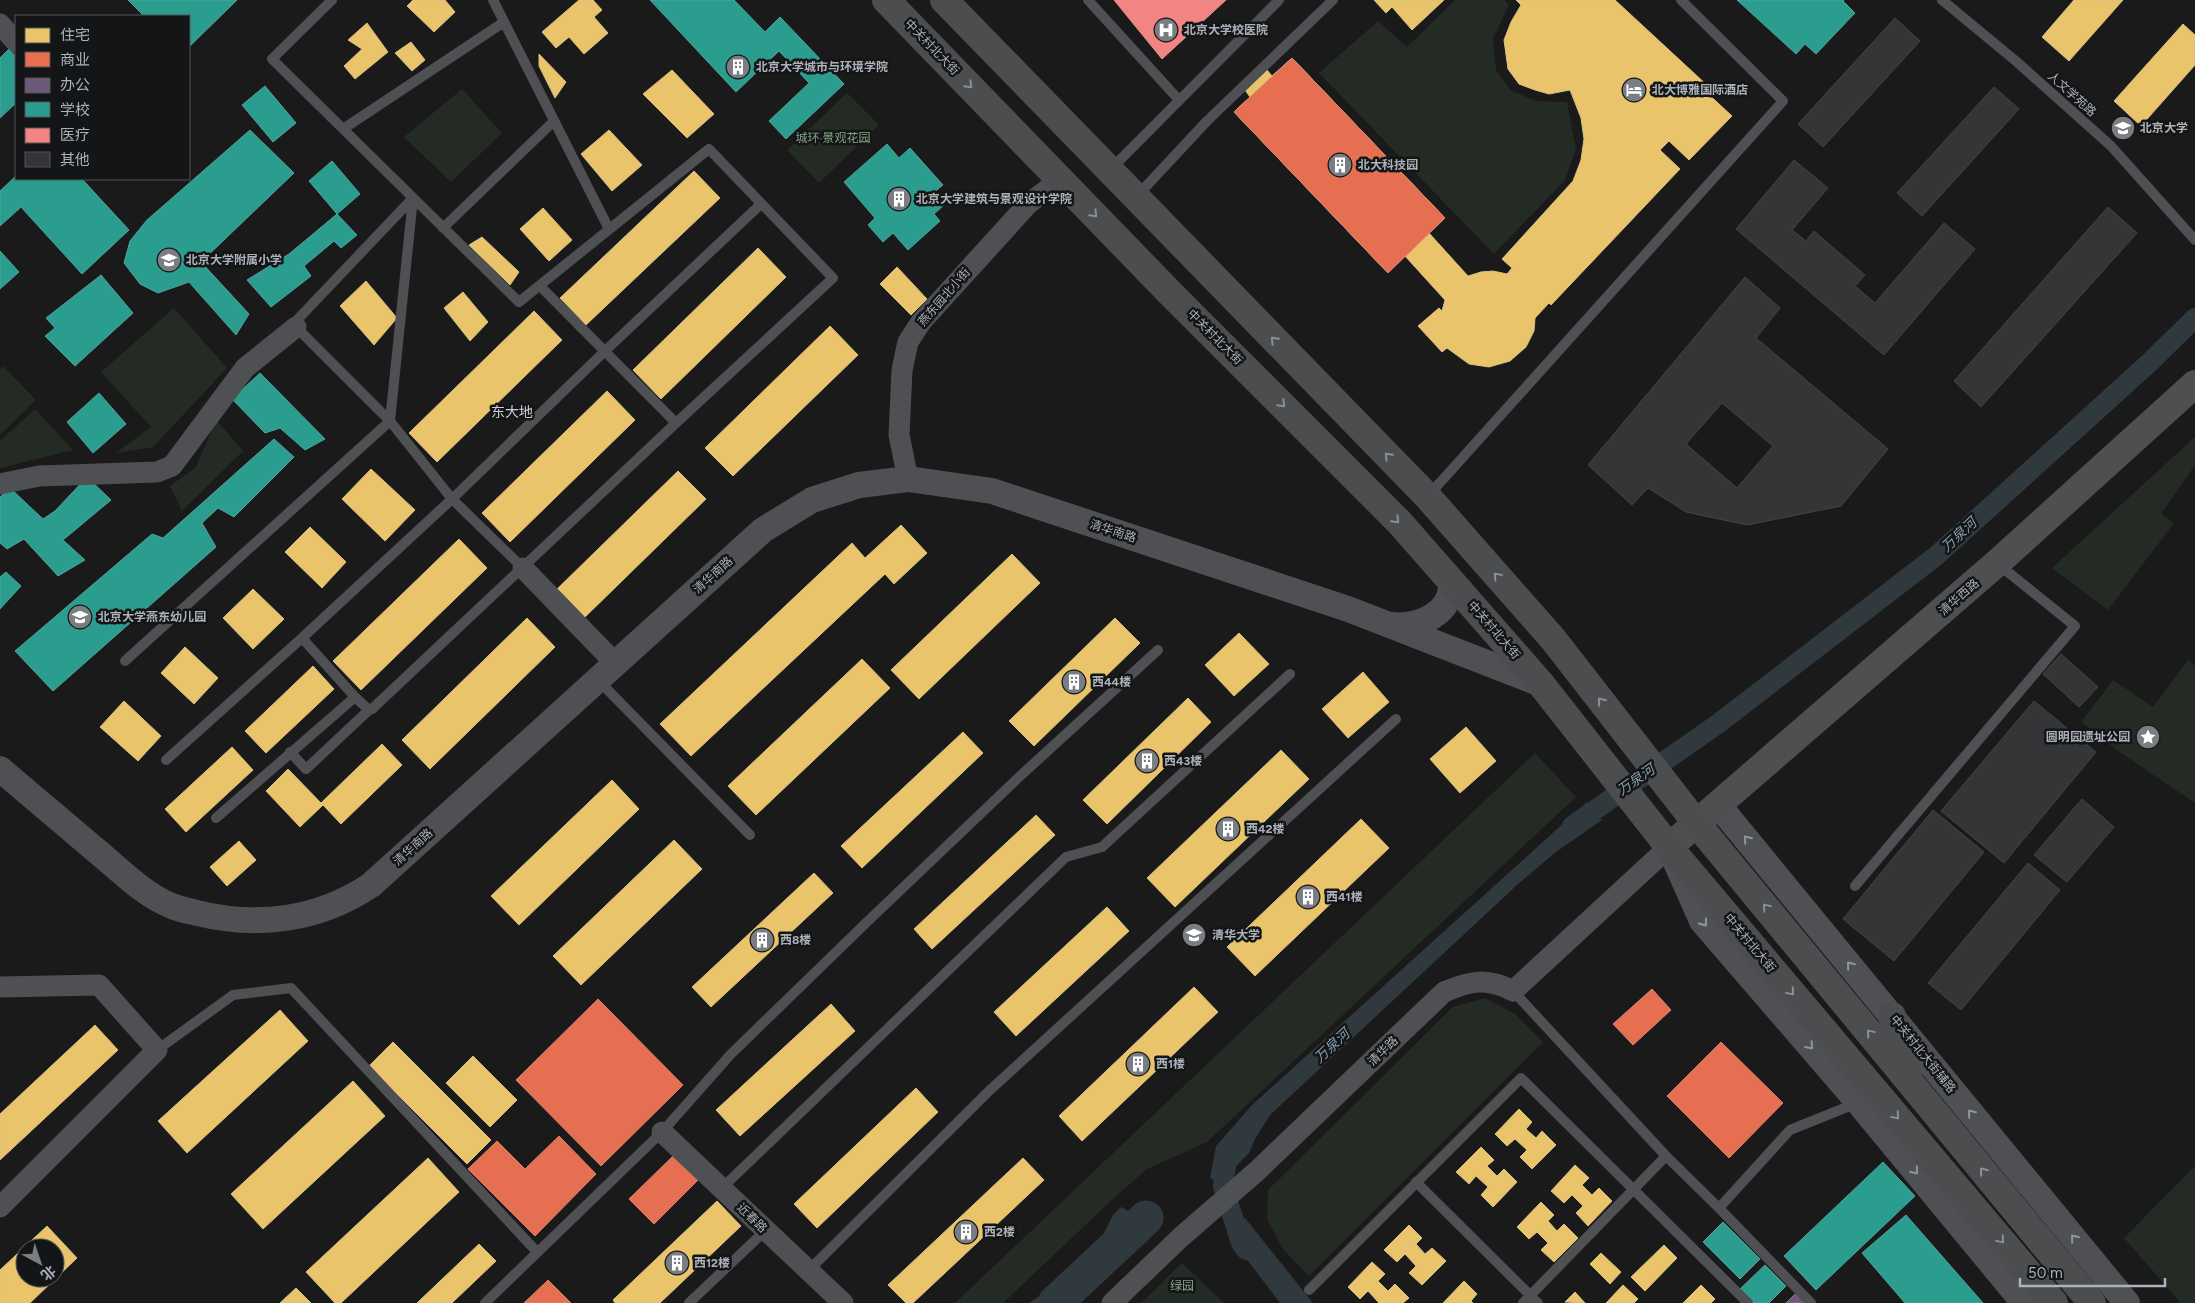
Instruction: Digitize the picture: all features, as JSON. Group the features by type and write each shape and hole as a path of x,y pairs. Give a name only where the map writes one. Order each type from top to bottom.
{"main road":[{"name":"中关村北大街","path":"886,0 1158,280 1400,523 1541,684 1669,848 2054,1303"},
{"path":"944,0 1427,496 1553,639 1697,824 2092,1303"},
{"name":"清华西路","path":"1669,848 1720,806 1998,563 2195,384"},
{"path":"1892,1016 1912,1084"}],"street":[{"path":"0,24 15,41"},
{"name":"燕东园北小街","path":"908,479 899,435 902,370 908,342 921,322 1028,204 1061,179"},
{"path":"0,484 57,475 157,472 172,466 245,368 296,327"},
{"name":"清华南路","path":"0,769 121,872 148,892 172,906 243,921 282,920 312,913 351,898 371,885 763,530 812,500 859,485 908,479 992,491 1348,609 1541,684"},
{"path":"523,568 606,672"},
{"path":"1386,624 1406,626 1426,620 1440,612 1450,595 1451,581"},
{"name":"中关村北大街辅路","path":"1720,806 2127,1303"},
{"path":"1513,991 1669,848 1702,921 1858,1102 2024,1303"},
{"name":"清华路","path":"1112,1303 1181,1237 1194,1228 1257,1171 1444,992 1466,983 1479,982 1501,984 1513,991"},
{"path":"0,986 99,986 157,1050 0,1207"},
{"name":"近春路","path":"662,1132 843,1303"}],"lane":[{"path":"290,752 306,769 833,278 709,149 519,302 272,60 332,0"},
{"path":"493,0 609,229"},
{"path":"1088,0 1179,100"},
{"path":"1110,171 1278,0"},
{"path":"1136,198 1207,122 1333,0"},
{"path":"1427,496 1784,101 1681,0"},
{"name":"人文学苑路","path":"1942,0 2017,62 2111,146 2195,240"},
{"path":"343,129 504,22"},
{"path":"443,228 554,121"},
{"path":"413,198 298,319 296,327 390,421 452,499 523,568"},
{"path":"125,661 390,421 413,198"},
{"path":"166,760 302,638 452,499 761,204"},
{"path":"540,286 676,423"},
{"path":"1855,886 2075,626 1998,563"},
{"path":"302,638 369,710"},
{"path":"485,1303 662,1132 731,1054 840,947 1018,778 1158,650"},
{"path":"606,672 750,835"},
{"path":"722,1188 1066,858 1102,847 1290,674"},
{"path":"216,818 355,697"},
{"path":"809,1270 989,1091 1396,719"},
{"path":"157,1050 232,995 291,988 537,1252"},
{"path":"1513,991 1666,1156 1811,1303"},
{"path":"1309,1290 1522,1078 1748,1303"},
{"path":"1719,1208 1790,1130 1858,1102"},
{"path":"1416,1182 1530,1300 1633,1188 1666,1156"},
{"path":"689,1303 765,1231"}],"green space":[{"path":"1455,0 1504,0 1509,5 1493,38 1496,70 1510,90 1536,101 1567,102 1576,149 1565,180 1494,254 1319,73 1378,21 1407,47"},
{"path":"462,89 502,133 451,182 404,137"},
{"name":"城环·景观花园","path":"847,93 879,125 819,183 787,150"},
{"path":"174,308 227,368 153,447 116,453 151,427 101,372"},
{"path":"3,366 36,400 0,435 0,369"},
{"path":"35,409 73,450 0,468 0,441"},
{"path":"216,420 243,451 182,511 170,486 196,467"},
{"path":"2195,437 2195,465 2161,514 2174,523 2108,610 2052,568"},
{"name":"圆明园遗址公园","path":"2188,660 2195,666 2195,803 2121,753 2081,722 2113,680 2153,707"},
{"path":"1535,753 1576,797 1207,1142 1147,1169 1003,1303 955,1303"},
{"path":"1485,998 1515,1014 1543,1042 1309,1276 1283,1249 1267,1219 1268,1190 1453,1007"},
{"path":"2195,1166 2195,1303 2181,1303 2124,1238"},
{"name":"绿园","path":"1182,1263 1224,1303 1141,1303"}],"water":[{"path":"1587,802 1602,820 1556,852 1517,885 1270,1115 1255,1139 1249,1153 1220,1183 1210,1178 1216,1146 1252,1105"},
{"path":"1121,1207 1127,1210 1137,1231 1059,1303 1029,1303 1059,1283 1075,1263 1099,1243 1113,1215"},
{"path":"1245,1218 1313,1303 1280,1303 1236,1245 1230,1230"}],"building: 住宅":[{"path":"413,0 445,0 455,12 434,32 407,6"},
{"path":"579,0 593,0 602,10 594,17 608,33 584,54 569,37 556,48 542,32"},
{"path":"1374,0 1444,0 1412,30 1392,7 1386,13"},
{"path":"1516,0 1615,0 1709,87 1705,91 1732,116 1689,160 1669,141 1660,150 1680,169 1551,305 1549,303 1535,318 1534,331 1526,347 1510,361 1489,367 1469,364 1447,348 1442,352 1418,326 1439,308 1442,311 1445,300 1405,256 1388,273 1234,112 1250,97 1245,90 1267,70 1272,76 1292,58 1445,218 1429,233 1468,276 1493,271 1507,274 1512,268 1502,259 1573,181 1581,160 1584,139 1581,118 1570,90 1549,94 1535,90 1519,84 1508,69 1504,40 1511,22 1521,5"},
{"path":"2074,0 2123,0 2069,61 2042,37"},
{"path":"367,23 388,52 355,79 344,66 362,49 348,40"},
{"path":"2183,24 2195,35 2195,65 2141,126 2114,101"},
{"path":"411,42 425,60 412,71 395,53"},
{"path":"539,54 566,82 555,98 539,66"},
{"path":"672,70 714,114 687,138 643,94"},
{"path":"609,130 642,165 612,191 581,154"},
{"path":"694,171 720,198 586,325 560,298"},
{"path":"543,208 572,240 549,261 520,229"},
{"path":"482,237 519,272 510,285 469,245"},
{"path":"758,248 786,277 661,399 633,370"},
{"path":"897,267 927,299 911,315 880,284"},
{"path":"366,281 397,318 374,345 340,306"},
{"path":"463,292 488,322 470,341 444,308"},
{"path":"534,311 562,340 437,462 409,433"},
{"path":"830,326 858,355 733,476 705,448"},
{"path":"607,391 635,420 510,542 482,513"},
{"path":"371,469 415,510 385,541 342,499"},
{"path":"678,471 706,499 581,621 553,593"},
{"path":"901,525 927,553 894,584 885,574 691,756 660,724 852,543 865,558"},
{"path":"310,527 346,562 322,588 285,552"},
{"path":"459,539 487,568 361,690 333,661"},
{"path":"1012,554 1040,583 919,699 891,670"},
{"path":"253,589 284,619 253,649 223,618"},
{"path":"527,618 555,647 430,769 402,740"},
{"name":"西44楼","path":"1115,618 1140,643 1034,746 1009,721"},
{"path":"1239,633 1269,664 1234,696 1205,665"},
{"path":"185,647 218,678 194,704 161,673"},
{"path":"862,659 890,688 756,815 728,786"},
{"path":"313,666 334,689 266,753 245,731"},
{"path":"1363,672 1389,702 1348,738 1322,709"},
{"name":"西43楼","path":"1188,698 1211,722 1107,824 1083,800"},
{"path":"124,701 161,736 138,761 100,727"},
{"path":"1466,727 1496,761 1460,793 1430,759"},
{"path":"963,732 983,753 862,868 841,846"},
{"path":"382,744 402,765 341,824 323,805 300,827 266,791 288,769 321,803"},
{"path":"232,747 253,770 186,832 165,809"},
{"name":"西42楼","path":"1281,750 1309,779 1175,907 1147,878"},
{"path":"612,780 639,809 519,925 491,896"},
{"path":"1036,815 1055,835 932,949 914,929"},
{"name":"西41楼","path":"1361,819 1389,848 1255,976 1227,947"},
{"path":"674,840 702,869 581,985 553,956"},
{"path":"239,841 256,860 227,886 210,867"},
{"name":"西8楼","path":"814,873 833,893 711,1007 692,987"},
{"path":"1107,907 1129,931 1016,1036 994,1012"},
{"name":"西1楼","path":"1194,987 1218,1012 1082,1141 1059,1116"},
{"path":"831,1004 855,1031 740,1136 716,1110"},
{"path":"280,1010 308,1041 187,1153 158,1121"},
{"path":"95,1025 118,1050 0,1160 0,1114"},
{"path":"393,1042 491,1140 467,1164 369,1066"},
{"path":"473,1056 517,1100 490,1127 446,1083"},
{"path":"353,1081 385,1116 263,1229 231,1194"},
{"path":"916,1088 938,1112 817,1228 794,1204"},
{"path":"1519,1109 1532,1122 1526,1129 1536,1138 1542,1131 1556,1145 1532,1169 1520,1157 1527,1150 1515,1139 1507,1146 1495,1134"},
{"path":"1481,1147 1494,1160 1487,1166 1497,1176 1504,1169 1517,1182 1493,1207 1481,1195 1488,1187 1476,1176 1469,1184 1456,1172"},
{"path":"428,1158 459,1192 341,1303 335,1303 306,1272"},
{"name":"西2楼","path":"1023,1158 1044,1180 913,1303 906,1303 888,1285"},
{"path":"1575,1165 1589,1178 1582,1185 1592,1195 1599,1188 1612,1201 1588,1226 1576,1213 1583,1206 1572,1195 1564,1203 1551,1191"},
{"name":"西12楼","path":"717,1201 741,1226 660,1303 615,1303 613,1300"},
{"path":"1541,1202 1554,1215 1548,1221 1557,1231 1564,1224 1578,1238 1554,1262 1541,1250 1548,1243 1537,1232 1529,1239 1517,1227"},
{"path":"1409,1225 1422,1238 1416,1244 1425,1254 1432,1248 1446,1261 1422,1285 1409,1273 1416,1266 1405,1254 1397,1262 1384,1250"},
{"path":"47,1226 58,1238 34,1238"},
{"path":"479,1244 496,1261 452,1303 417,1303"},
{"path":"65,1245 77,1258 65,1269"},
{"path":"1664,1245 1677,1258 1645,1291 1631,1277"},
{"path":"1601,1253 1621,1272 1610,1284 1590,1264"},
{"path":"15,1256 15,1288 46,1288 30,1303 0,1303 0,1270"},
{"path":"1372,1262 1385,1274 1378,1281 1388,1291 1395,1284 1409,1298 1403,1303 1379,1303 1368,1291 1360,1299 1348,1287"},
{"path":"1464,1281 1477,1294 1471,1301 1473,1303 1443,1303"},
{"path":"1623,1285 1638,1299 1634,1303 1606,1303"},
{"path":"1701,1285 1715,1299 1711,1303 1683,1303"},
{"path":"296,1288 311,1303 280,1303"},
{"path":"1575,1292 1585,1303 1565,1302"}],"building: 商业":[{"name":"北大科技园","path":"1292,58 1445,218 1388,273 1234,112"},
{"path":"1652,989 1671,1010 1633,1045 1613,1024"},
{"path":"598,999 683,1085 601,1166 516,1080"},
{"path":"1721,1042 1783,1103 1729,1158 1667,1096"},
{"path":"559,1136 596,1174 535,1236 468,1169 497,1141 525,1169"},
{"path":"673,1156 698,1180 654,1224 629,1199"},
{"path":"548,1280 571,1303 524,1303"}],"building: 办公":[{"path":"1796,1293 1805,1303 1786,1303"}],"building: 学校":[{"path":"128,0 237,0 190,46 190,15 143,15"},
{"name":"北京大学城市与环境学院","path":"650,0 734,0 765,32 780,17 844,84 786,139 769,121 809,83 779,51 736,92"},
{"path":"1737,0 1844,0 1855,13 1816,54 1805,44 1796,54"},
{"path":"9,49 15,56 15,104 0,118 0,58"},
{"path":"265,86 296,123 273,142 242,105"},
{"path":"250,130 294,173 201,262 249,314 236,335 189,282 158,293 140,284 124,263 130,241 147,220"},
{"name":"北京大学建筑与景观设计学院","path":"887,144 899,158 910,148 943,185 933,193 944,205 934,214 940,221 908,250 893,233 883,242 868,225 875,218 844,182"},
{"path":"332,161 360,194 337,214 309,181"},
{"path":"15,177 15,180 83,180 129,230 82,274 21,207 0,226 0,191"},
{"path":"337,214 357,235 341,248 334,241 304,266 311,276 271,307 247,280 289,254"},
{"path":"0,251 19,272 0,289"},
{"path":"101,275 133,313 75,366 45,336 55,328 46,318"},
{"path":"260,373 325,439 305,450 280,428 265,433 232,399"},
{"path":"99,393 126,424 93,453 67,422"},
{"path":"274,439 294,457 234,517 218,508 202,523 216,547 53,691 15,651 152,534 163,538"},
{"path":"87,477 111,500 63,540 85,560 58,576 24,539 7,549 0,543 0,497 10,488 43,519 55,511"},
{"path":"6,572 21,586 0,609 0,577"},
{"path":"1883,1162 1915,1196 1816,1290 1784,1256"},
{"path":"1906,1215 1983,1303 1905,1303 1862,1253"},
{"path":"1723,1222 1760,1259 1740,1279 1703,1242"},
{"path":"1765,1265 1786,1286 1769,1303 1754,1303 1740,1289"}],"building: 医疗":[{"name":"北京大学校医院","path":"1114,0 1226,0 1162,59"}],"building: 其他":[{"path":"1895,18 1920,41 1823,147 1798,124"},
{"path":"1994,87 2019,109 1922,216 1897,193"},
{"path":"1794,160 1828,188 1792,230 1806,241 1814,231 1865,275 1855,286 1875,303 1944,223 1975,249 1884,355 1736,229"},
{"path":"2108,207 2137,233 1981,407 1954,381"},
{"path":"1745,277 1780,308 1756,338 1888,449 1841,506 1747,525 1686,512 1648,488 1632,505 1588,465","holes":["1722,403 1773,446 1737,488 1686,444"]},
{"path":"2061,654 2098,687 2079,707 2043,674"},
{"path":"2034,701 2096,752 2004,863 1941,811"},
{"path":"2082,799 2114,827 2067,882 2034,855"},
{"path":"1933,810 1984,852 1894,961 1843,919"},
{"path":"2028,863 2060,890 1961,1010 1928,983"}],"waterway":[{"name":"万泉河","path":"1572,826 1719,723 1936,556 2149,363 2195,318"},
{"name":"万泉河","path":"1228,1153 1223,1186 1241,1243 1246,1250"},
{"name":"万泉河","path":"1055,1303 1146,1218"}],"place":[{"name":"北京大学校医院","path":"1166,30"},
{"name":"北京大学城市与环境学院","path":"738,67"},
{"name":"北大博雅国际酒店","path":"1634,90"},
{"name":"北京大学","path":"2123,128"},
{"name":"北大科技园","path":"1340,165"},
{"name":"北京大学建筑与景观设计学院","path":"899,199"},
{"name":"北京大学附属小学","path":"169,260"},
{"name":"北京大学燕东幼儿园","path":"80,617"},
{"name":"西44楼","path":"1074,682"},
{"name":"圆明园遗址公园","path":"2148,737"},
{"name":"西43楼","path":"1147,761"},
{"name":"西42楼","path":"1228,829"},
{"name":"西41楼","path":"1308,897"},
{"name":"清华大学","path":"1194,935"},
{"name":"西8楼","path":"762,940"},
{"name":"西1楼","path":"1138,1064"},
{"name":"西2楼","path":"966,1232"},
{"name":"西12楼","path":"677,1263"}],"district":[{"name":"东大地","path":"512,412"}]}
